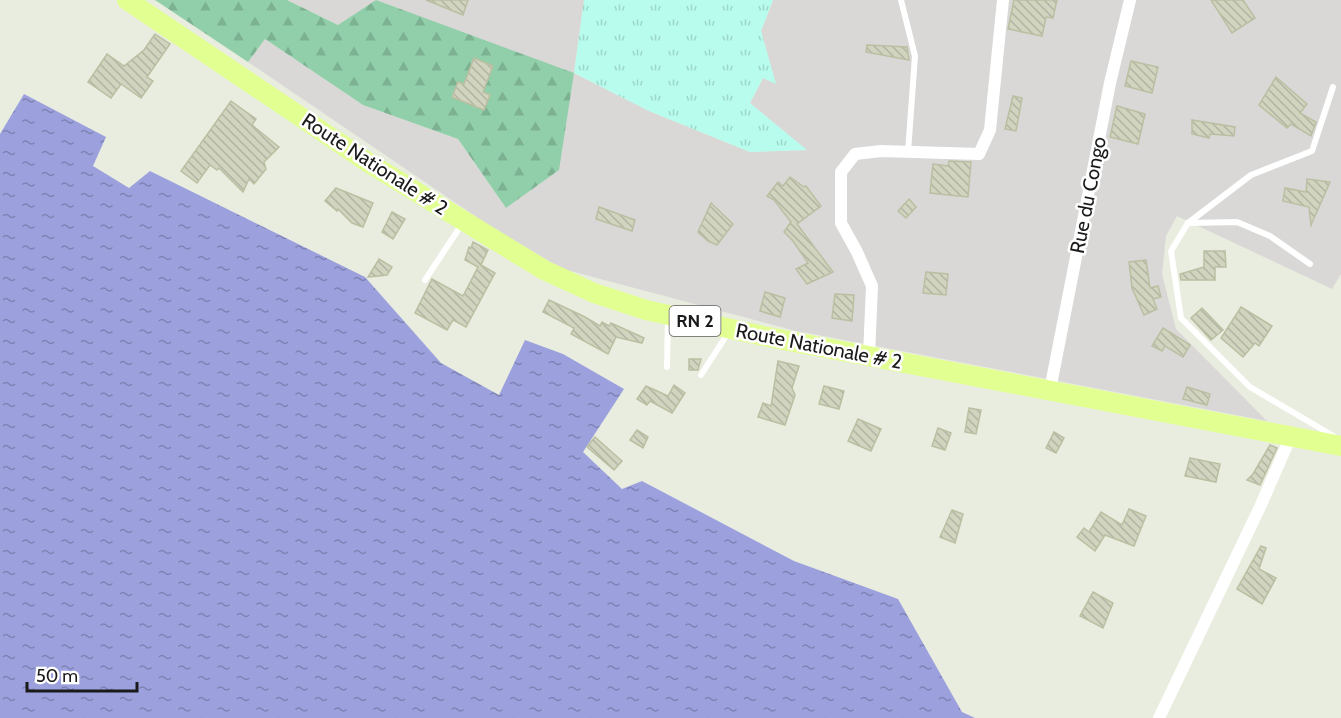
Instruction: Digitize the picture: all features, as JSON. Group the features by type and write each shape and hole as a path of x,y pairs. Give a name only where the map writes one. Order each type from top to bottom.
{"main road":[{"name":"Route Nationale # 2","path":"127,0 369,163 544,270 594,293 646,310 731,329 1341,446"}],"street":[{"path":"869,355 872,286 841,223 841,172 855,154 881,151 979,154 990,130 1003,0"},
{"name":"Rue du Congo","path":"1050,390 1110,83 1130,0"},
{"path":"1159,718 1260,507 1291,436"}],"lane":[{"path":"901,0 915,56 908,152"},
{"path":"1333,87 1312,151 1251,175 1188,223 1171,251 1181,318 1250,387 1341,441"},
{"path":"425,280 464,221"},
{"path":"1188,223 1237,222 1270,236 1310,264"},
{"path":"668,315 668,367"},
{"path":"701,375 731,329"}],"shaded area":[{"path":"287,0 584,0 574,73 649,111 750,152 806,150 750,103 763,78 775,83 761,31 773,0 1341,0 1341,274 1332,289 1177,216 1166,236 1162,274 1176,329 1267,421 792,330 563,269 497,231 248,62 265,39 363,105 458,139 506,208 559,170 338,25"}],"green space":[{"path":"155,0 287,0 338,25 376,0 574,73 559,170 506,208 458,139 363,105 265,39 248,62"},
{"path":"584,0 773,0 761,31 776,84 763,78 750,103 807,150 750,152 649,111 574,73"}],"water":[{"path":"24,94 106,137 93,166 129,188 150,171 365,277 441,363 499,395 525,340 563,354 624,389 583,452 622,489 642,481 794,561 898,599 962,712 975,718 0,718 0,134"}],"building":[{"path":"426,0 468,0 463,15"},
{"path":"1014,0 1057,0 1053,18 1046,17 1042,36 1008,29"},
{"path":"1211,0 1243,0 1255,18 1232,33"},
{"path":"155,34 170,44 147,77 153,81 141,98 121,84 111,98 88,82 107,54 124,66 144,50"},
{"path":"867,45 907,47 909,60 866,52"},
{"path":"474,58 493,66 483,92 490,95 484,110 452,97 458,82 464,84"},
{"path":"1131,61 1158,67 1152,93 1125,86"},
{"path":"1276,77 1307,104 1300,113 1316,122 1311,136 1291,124 1287,128 1259,105"},
{"path":"1013,96 1022,98 1016,131 1005,129"},
{"path":"231,101 256,119 252,125 279,147 264,162 266,169 254,184 249,179 243,192 219,168 217,170 210,165 197,183 181,171"},
{"path":"1117,106 1145,114 1138,144 1110,137"},
{"path":"1192,120 1235,127 1234,136 1210,134 1209,138 1192,134"},
{"path":"949,161 971,162 968,197 930,193 933,164 948,166"},
{"path":"790,177 804,187 806,186 821,206 797,224 833,272 807,284 796,269 808,263 784,232 791,222 774,200 767,196 778,182 783,186"},
{"path":"1307,179 1330,182 1311,225 1309,207 1283,201 1285,188 1306,192"},
{"path":"336,188 373,203 363,227 352,223 338,209 337,211 325,201"},
{"path":"909,199 916,207 906,218 898,211"},
{"path":"711,203 733,224 717,245 698,232"},
{"path":"599,207 635,220 632,231 596,219"},
{"path":"392,212 405,219 393,239 382,232"},
{"path":"473,242 488,250 481,265 495,273 466,327 453,320 447,330 415,313 432,279 463,296 478,267 465,260"},
{"path":"1204,251 1225,251 1226,267 1215,267 1215,280 1181,280 1180,274 1204,267"},
{"path":"379,259 392,267 387,275 368,277"},
{"path":"1146,260 1150,288 1158,286 1161,297 1153,299 1157,309 1144,315 1132,288 1129,262"},
{"path":"926,272 948,274 946,295 923,293"},
{"path":"765,292 785,298 780,317 760,311"},
{"path":"835,294 854,295 852,321 832,318"},
{"path":"549,300 600,326 602,322 609,326 611,323 644,338 642,343 616,337 608,354 571,334 574,328 543,312"},
{"path":"1241,307 1272,326 1259,346 1255,343 1243,357 1221,338"},
{"path":"1202,308 1223,330 1211,340 1191,318"},
{"path":"1163,328 1190,345 1183,357 1165,346 1162,351 1152,346"},
{"path":"689,359 701,359 698,370 689,370"},
{"path":"778,361 799,366 792,388 795,395 785,425 758,417 763,403 771,406"},
{"path":"674,385 685,393 672,413 650,401 647,405 637,399 646,386 668,396"},
{"path":"824,386 844,391 839,409 819,404"},
{"path":"1187,387 1210,394 1207,405 1183,399"},
{"path":"969,408 981,410 976,434 965,432"},
{"path":"858,419 881,429 871,451 848,441"},
{"path":"938,428 951,433 945,450 932,446"},
{"path":"637,430 648,437 643,448 630,440"},
{"path":"1054,432 1064,438 1056,453 1046,448"},
{"path":"595,437 622,461 614,470 587,447"},
{"path":"1270,445 1277,448 1260,485 1247,480 1253,474"},
{"path":"1190,458 1220,464 1216,482 1185,476"},
{"path":"1129,509 1146,516 1134,546 1105,535 1095,551 1077,537 1084,528 1089,532 1101,512 1122,525"},
{"path":"952,510 963,514 955,543 940,537"},
{"path":"1261,546 1266,548 1259,569 1276,578 1262,604 1237,589"},
{"path":"1093,592 1113,603 1103,628 1080,616"}]}
